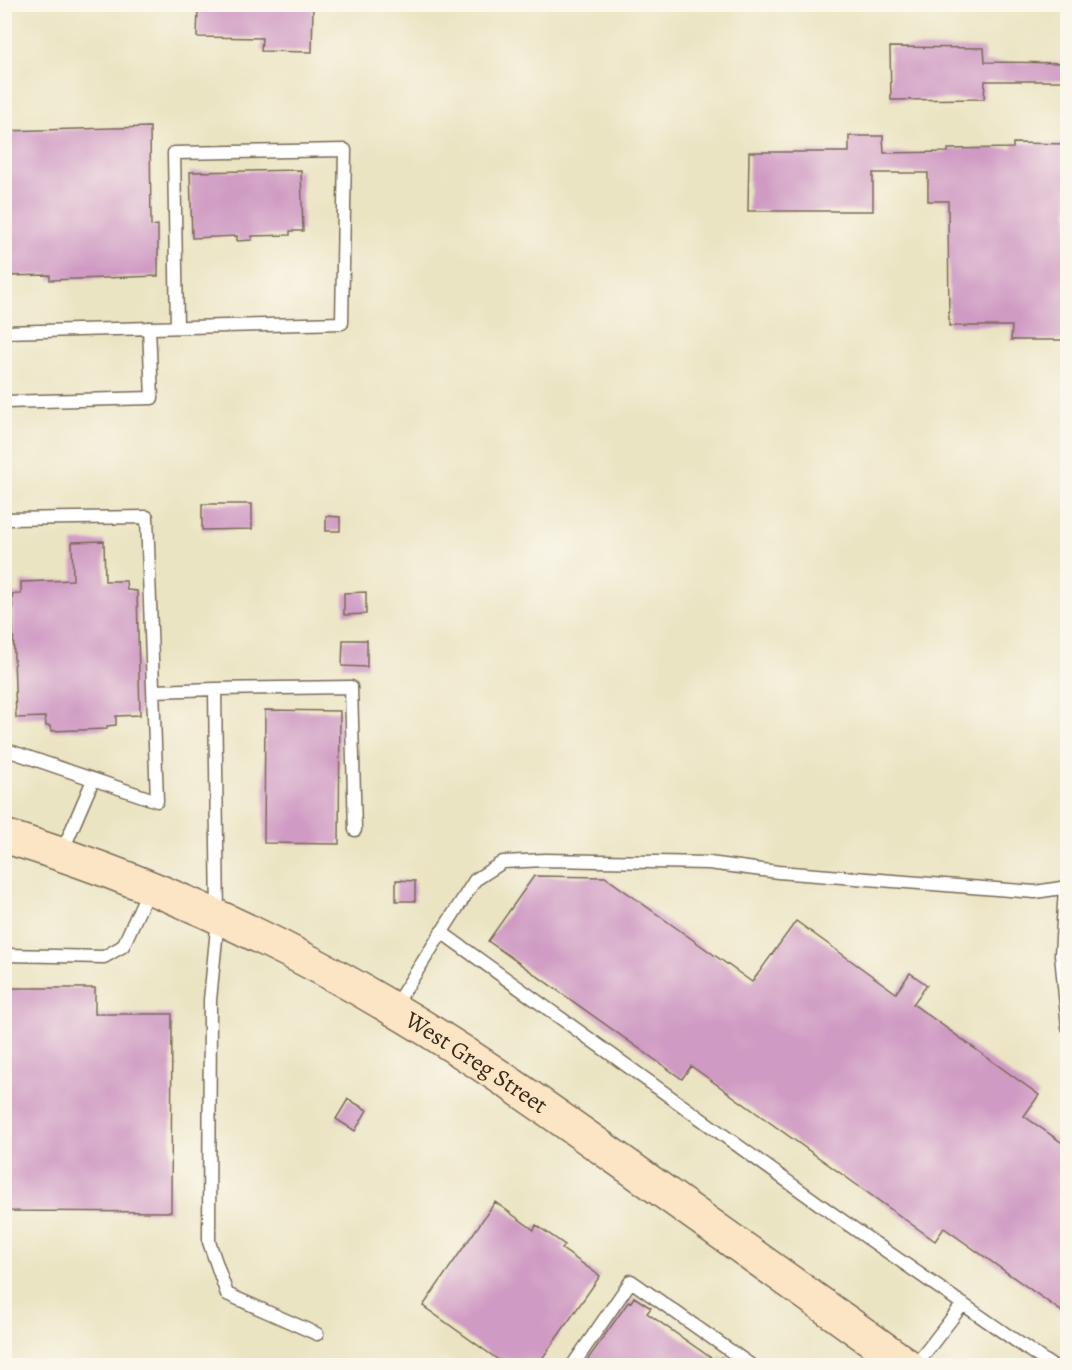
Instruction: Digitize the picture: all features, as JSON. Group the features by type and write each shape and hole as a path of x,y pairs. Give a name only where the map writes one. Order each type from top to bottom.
{"main road":[{"name":"West Greg Street","path":"4,836 62,853 218,918 303,958 393,1008 528,1096 908,1365"}],"lane":[{"path":"4,332 342,323 345,150 174,153 177,327"},
{"path":"4,402 152,398 149,328"},
{"path":"4,519 147,517 157,801 4,749"},
{"path":"154,691 351,687 355,830"},
{"path":"215,689 218,918 210,1000 209,1242 227,1294 317,1334"},
{"path":"62,853 93,780"},
{"path":"393,1008 475,880 503,862 545,860 709,863 778,872 1035,892 1066,888 1061,955 1068,1027"},
{"path":"4,955 104,957 123,946 150,888"},
{"path":"441,932 833,1214 1052,1365"},
{"path":"572,1365 631,1281 752,1365"},
{"path":"915,1365 963,1304"}],"building":[{"path":"190,4 313,4 312,52 261,51 262,38 197,37 198,9 190,9"},
{"path":"890,47 984,48 985,62 1068,63 1068,81 985,81 984,99 891,100"},
{"path":"150,127 151,226 158,225 158,276 50,280 50,275 5,276 5,131"},
{"path":"849,136 883,136 884,153 1013,148 1013,143 1068,144 1068,340 1011,340 1012,326 949,326 948,201 928,201 928,173 873,173 873,211 748,211 749,152 849,152"},
{"path":"301,170 303,231 290,231 290,235 252,236 252,240 237,241 237,236 192,238 190,172"},
{"path":"202,504 252,504 252,529 202,530"},
{"path":"326,516 340,517 340,531 326,531"},
{"path":"104,541 105,581 126,581 127,590 137,591 140,715 116,716 116,725 107,726 107,729 51,731 50,726 46,726 45,717 16,718 12,594 21,594 21,582 73,580 72,542"},
{"path":"366,592 366,614 344,615 344,593"},
{"path":"343,640 367,640 367,667 342,666"},
{"path":"265,710 340,711 339,844 264,843"},
{"path":"534,876 605,877 752,982 796,921 896,993 910,973 927,985 913,1004 1039,1095 1024,1116 1068,1147 1068,1316 944,1228 935,1241 691,1066 682,1079 488,941"},
{"path":"396,880 415,881 415,901 396,901"},
{"path":"4,988 95,988 95,1014 172,1014 171,1212 4,1211"},
{"path":"348,1099 367,1110 355,1131 336,1119"},
{"path":"495,1202 534,1230 536,1225 565,1245 562,1249 600,1276 537,1366 507,1366 423,1306"},
{"path":"634,1297 651,1308 647,1313 717,1362 721,1357 733,1366 583,1366"}]}
